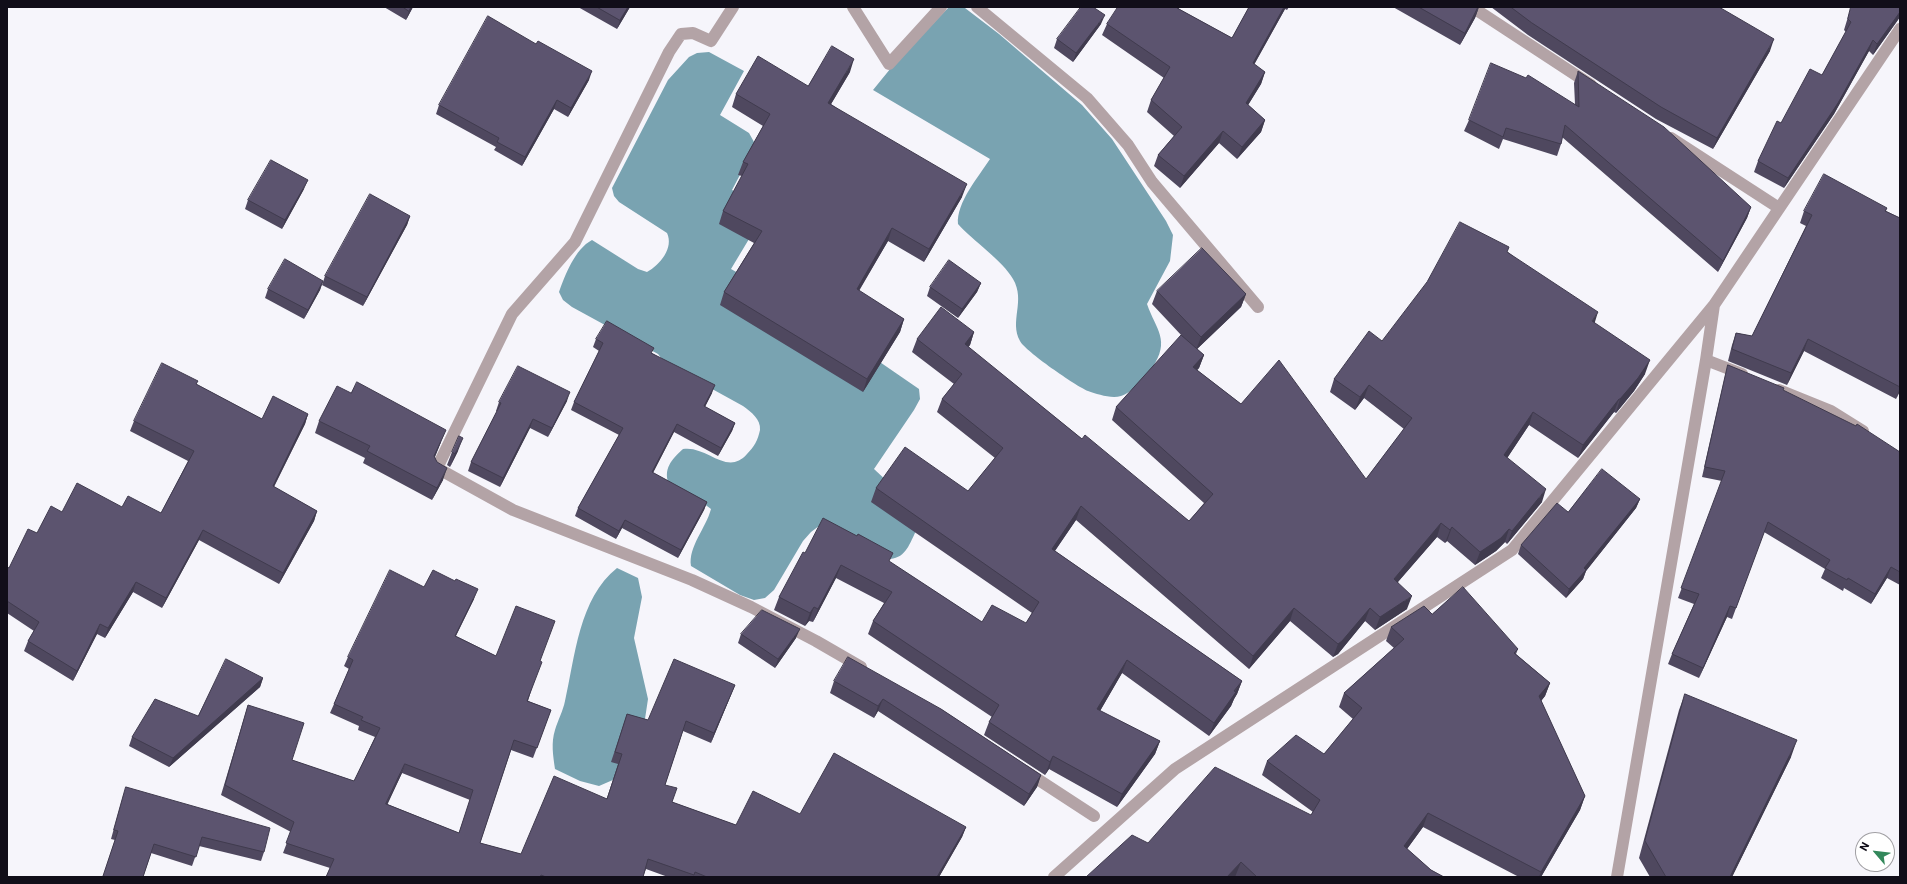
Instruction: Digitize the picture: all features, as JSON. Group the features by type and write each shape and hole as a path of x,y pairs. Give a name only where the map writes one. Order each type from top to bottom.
{"street":[{"path":"733,7 710,41 693,33 681,34 669,52 575,242 512,314 436,468 513,510 678,575 751,607 816,641 868,672"},
{"path":"853,7 889,64 941,7"},
{"path":"977,7 1087,98 1128,145 1152,182 1258,307"},
{"path":"1472,7 1599,90"},
{"path":"1054,877 1174,769 1512,550 1714,305 1900,29"},
{"path":"1659,130 1779,208"},
{"path":"1617,877 1706,360 1714,305"},
{"path":"1706,360 1750,378"},
{"path":"1765,384 1832,411 1875,440"},
{"path":"1014,764 1094,816"}],"water":[{"path":"949,7 965,8 999,34 1082,105 1112,139 1166,221 1173,235 1170,261 1147,304 1160,335 1161,342 1158,358 1149,372 1130,392 1117,397 1109,397 1088,391 1051,368 1024,346 1017,333 1016,318 1018,295 1017,287 1013,279 995,258 958,224 958,216 964,199 990,159 873,90 895,63"},
{"path":"709,52 744,71 720,115 749,133 754,142 751,154 732,190 767,209 731,269 777,295 858,347 919,389 920,399 874,469 889,483 916,531 905,551 901,555 892,559 885,559 819,526 803,541 774,590 765,598 754,600 740,595 691,566 692,552 711,509 703,503 669,485 667,474 669,465 683,449 700,451 716,459 724,461 732,462 739,460 754,446 760,430 759,422 752,413 743,406 665,363 658,354 572,307 563,300 559,292 571,263 586,244 592,240 638,269 647,272 661,261 669,244 667,233 619,202 614,196 612,188 668,80 689,57 697,53"},
{"path":"617,568 638,578 642,597 634,638 648,699 643,732 622,776 599,786 580,781 555,769 553,740 564,705 580,629 586,612 594,595 604,581"}],"building":[{"path":"403,7 411,7 409,11"},
{"path":"597,7 628,7 620,20"},
{"path":"1081,7 1093,7 1105,15 1076,53 1057,39"},
{"path":"1118,7 1178,7 1177,8 1232,38 1249,7 1284,7 1253,63 1265,72 1246,103 1265,120 1242,147 1223,131 1184,176 1158,155 1182,127 1151,100 1170,67 1107,24"},
{"path":"1419,7 1478,7 1465,33"},
{"path":"1511,7 1719,7 1774,39 1717,138 1661,107 1532,23"},
{"path":"1851,7 1900,7 1900,12 1877,44 1873,40 1838,103 1788,178 1758,161 1777,121 1781,123 1810,69 1822,75 1851,22 1848,19"},
{"path":"488,16 536,44 538,41 592,71 571,108 557,100 525,157 497,142 499,138 439,105"},
{"path":"832,46 854,59 828,103 967,184 929,249 892,228 857,289 904,319 867,379 724,292 762,231 723,211 748,164 743,162 770,114 736,94 758,56 808,86"},
{"path":"1491,63 1526,78 1528,75 1579,107 1578,71 1664,127 1751,207 1723,261 1565,125 1561,144 1506,128 1503,137 1469,120"},
{"path":"271,160 308,180 285,220 248,200"},
{"path":"1824,174 1887,208 1885,211 1900,218 1900,387 1808,339 1791,373 1732,349 1736,333 1752,336 1812,215 1804,211"},
{"path":"370,194 410,216 367,297 325,276"},
{"path":"1460,222 1509,247 1507,252 1598,312 1592,321 1650,360 1638,378 1619,399 1583,445 1533,412 1504,455 1546,489 1512,531 1509,529 1501,538 1480,552 1452,527 1450,530 1441,523 1394,579 1412,596 1380,617 1370,608 1338,644 1294,608 1253,656 1081,506 1052,549 1242,681 1214,723 1127,660 1097,709 1160,741 1122,794 1053,756 1050,762 989,722 999,705 873,621 892,592 841,565 818,609 814,607 810,613 779,597 803,552 805,553 823,518 857,536 858,534 893,553 889,561 982,622 992,605 1026,623 1039,602 876,488 905,447 968,491 1003,448 942,399 962,374 917,339 941,307 974,332 965,344 1082,439 1085,435 1189,521 1213,494 1116,407 1181,335 1204,355 1193,367 1241,404 1279,360 1366,479 1412,418 1369,385 1360,397 1334,379 1369,331 1382,341 1427,282"},
{"path":"1202,248 1246,294 1201,337 1157,291"},
{"path":"285,259 323,281 308,310 268,289"},
{"path":"949,260 981,283 962,309 930,287"},
{"path":"607,321 654,348 651,353 715,385 704,406 735,423 721,448 677,424 652,472 707,502 681,550 625,520 619,531 578,508 623,428 574,402 603,343 596,339"},
{"path":"162,363 198,381 196,384 262,419 273,396 308,414 273,486 317,511 283,573 203,530 166,598 136,582 108,628 100,624 77,671 28,641 39,622 7,601 7,567 9,568 28,529 37,533 51,506 62,512 77,483 122,507 128,496 161,513 194,451 134,421"},
{"path":"1728,365 1784,388 1783,390 1856,426 1857,424 1900,452 1900,572 1891,567 1875,594 1848,578 1847,580 1825,568 1830,560 1768,522 1736,608 1730,606 1703,668 1672,654 1699,594 1681,588 1725,471 1705,467"},
{"path":"518,366 570,392 552,428 533,419 503,478 471,462 501,403 499,402"},
{"path":"357,382 446,430 434,456 437,462 447,468 437,488 367,451 370,446 319,421 337,386 351,393"},
{"path":"459,436 463,438 455,454 452,452"},
{"path":"1602,469 1640,499 1584,568 1586,570 1569,589 1521,545 1557,503 1568,512"},
{"path":"390,570 424,587 433,570 455,581 456,579 478,589 455,636 496,656 516,606 555,621 540,661 542,662 527,701 551,710 537,748 514,740 480,843 521,854 554,776 607,799 622,754 615,752 627,714 648,720 674,659 735,685 714,733 686,721 665,785 677,788 672,802 736,825 753,791 800,814 834,753 966,827 937,877 707,877 695,872 694,875 648,859 643,877 546,877 541,875 540,877 326,877 334,859 286,843 294,822 225,785 248,705 304,723 292,760 354,781 380,728 361,720 363,717 334,704 353,660 348,657","holes":["405,764 473,790 459,833 386,804"]},
{"path":"1463,587 1518,649 1514,653 1550,683 1539,696 1585,796 1541,872 1428,813 1404,846 1431,870 1444,877 1257,877 1241,862 1227,877 1086,877 1132,835 1148,843 1215,767 1311,815 1320,800 1267,761 1296,735 1324,754 1362,708 1344,693 1404,639 1391,627 1424,606 1432,614"},
{"path":"762,610 800,629 778,659 741,634"},
{"path":"848,657 941,709 1041,775 1029,794 883,699 878,706 834,681"},
{"path":"226,659 263,678 173,758 132,737 155,699 198,716"},
{"path":"1685,694 1797,740 1730,877 1666,877 1645,841"},
{"path":"126,787 270,828 264,852 202,837 196,857 154,844 143,877 103,876 118,831 114,830"}]}
